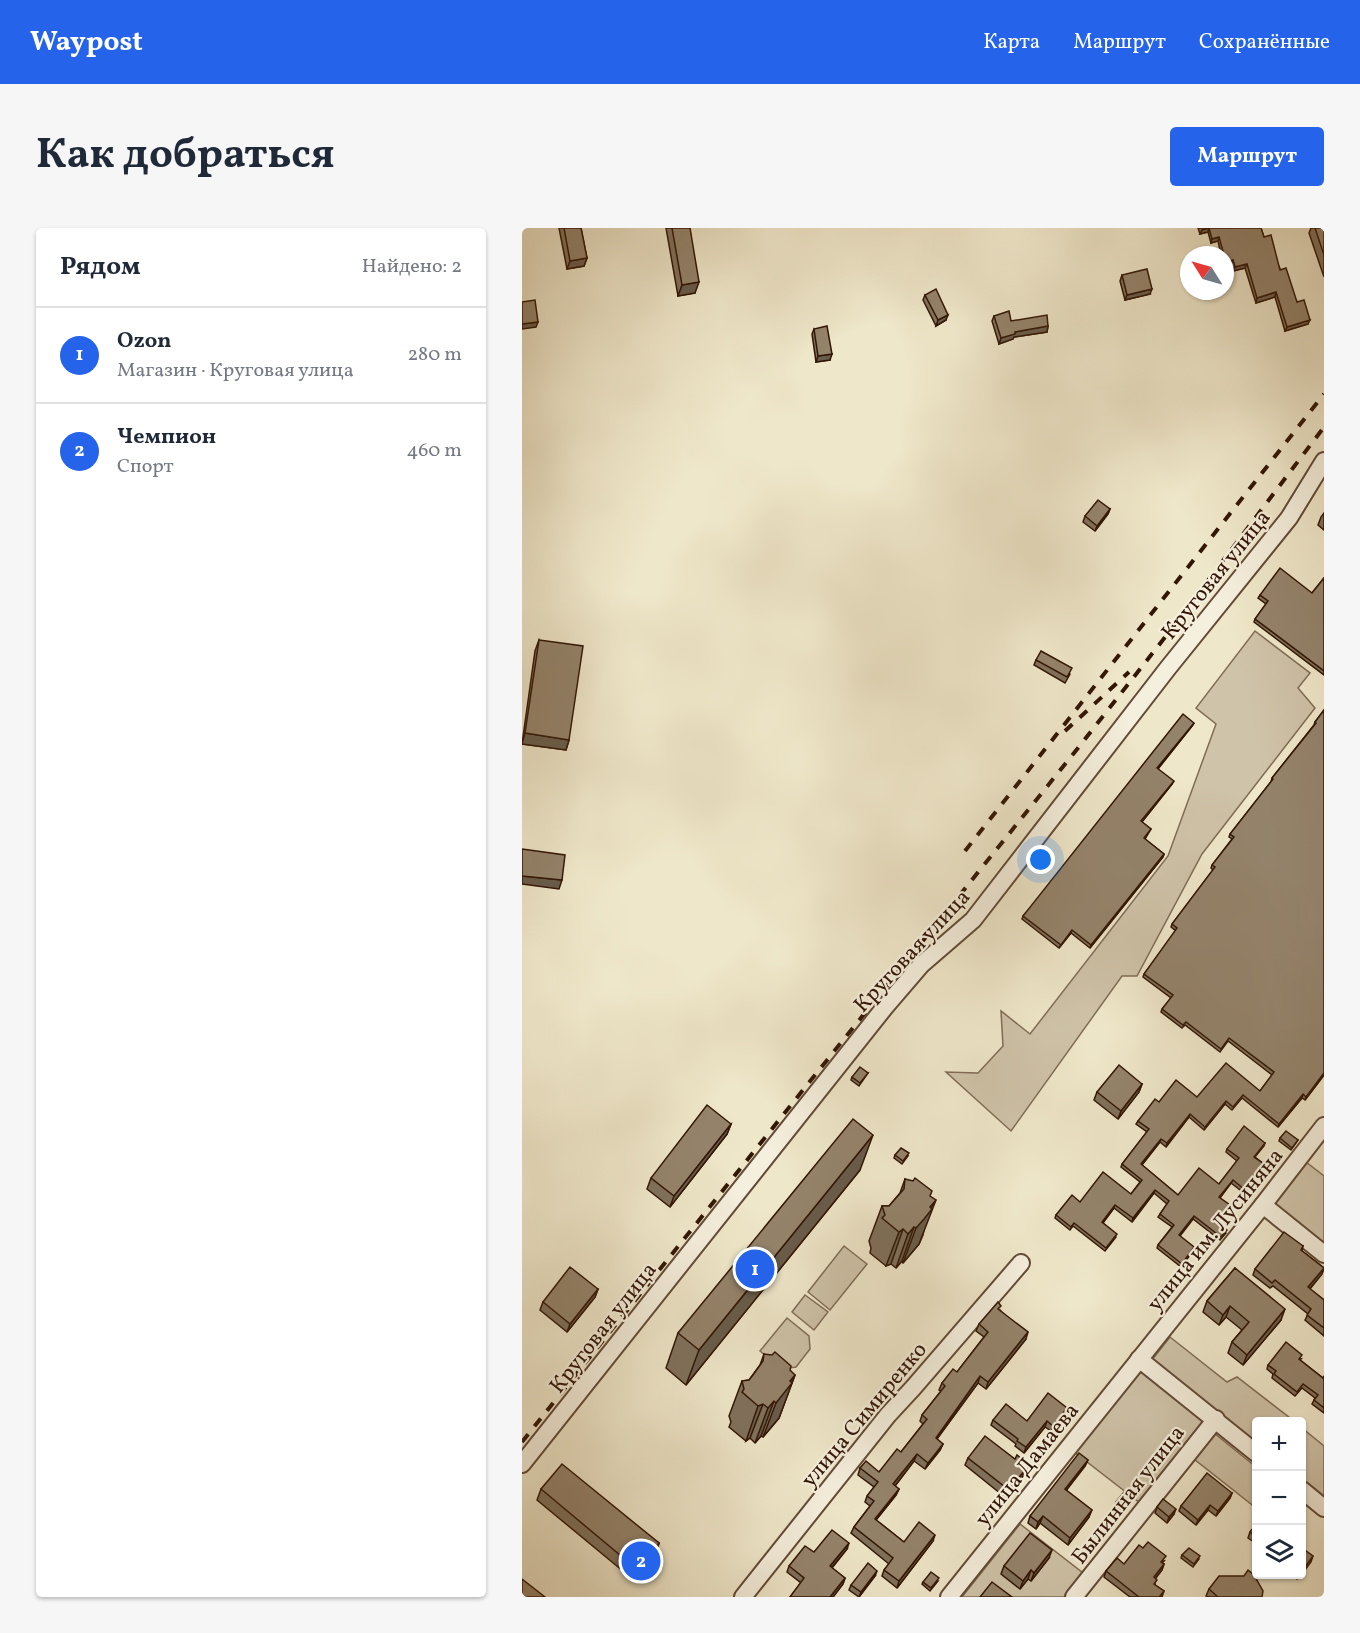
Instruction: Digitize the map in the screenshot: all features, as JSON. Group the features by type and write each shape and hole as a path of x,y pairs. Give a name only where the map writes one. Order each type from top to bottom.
{"street":[{"name":"Круговая улица","path":"522,1464 885,1007 921,965 973,920 1168,668 1289,518 1324,461"},
{"name":"улица им. Лусиняна","path":"1139,1359 1324,1126"},
{"path":"1263,1205 1324,1254"},
{"name":"улица Симиренко","path":"743,1597 888,1415 1021,1263"},
{"path":"1139,1359 1252,1449"},
{"name":"улица Дамаева","path":"949,1597 1139,1359"},
{"name":"Былинная улица","path":"1074,1597 1215,1419"},
{"path":"1306,1493 1324,1508"}],"shaded area":[{"path":"1255,631 1310,673 1298,688 1315,708 1202,854 1137,976 1122,976 1011,1131 946,1072 978,1073 1003,1046 1001,1011 1030,1034 1168,856 1216,724 1196,708"},
{"path":"1306,1162 1324,1176 1324,1250 1270,1209"},
{"path":"844,1246 867,1264 830,1310 808,1292"},
{"path":"805,1295 828,1312 814,1330 792,1312"},
{"path":"787,1318 809,1336 810,1349 796,1367 782,1369 760,1351"},
{"path":"1170,1337 1227,1382 1237,1377 1289,1417 1252,1417 1252,1448 1148,1365"},
{"path":"1137,1369 1204,1421 1140,1503 1073,1451"},
{"path":"1306,1431 1324,1446 1324,1505 1306,1490"},
{"path":"1214,1433 1252,1464 1252,1505 1194,1459"},
{"path":"1020,1524 1083,1573 1064,1597 962,1597"}],"building":[{"path":"564,228 581,228 587,258 570,261"},
{"path":"672,228 690,228 699,282 682,285"},
{"path":"1209,228 1261,228 1264,237 1271,235 1280,270 1286,268 1297,302 1304,300 1310,320 1287,327 1276,292 1257,298 1247,264 1235,267 1234,246 1222,246 1219,237 1212,239"},
{"path":"1315,228 1324,228 1324,255"},
{"path":"1147,269 1152,289 1127,295 1122,275"},
{"path":"936,289 948,315 938,320 925,295"},
{"path":"535,300 538,322 522,324 522,302"},
{"path":"1009,311 1011,321 1047,315 1048,326 1015,332 1015,334 1001,338 994,316"},
{"path":"827,326 832,354 818,356 814,329"},
{"path":"1098,500 1110,509 1097,526 1085,516"},
{"path":"1280,568 1312,593 1324,578 1324,671 1255,619 1268,601 1260,595"},
{"path":"539,640 583,646 569,740 525,733"},
{"path":"1041,651 1072,668 1067,677 1036,660"},
{"path":"1324,710 1324,1073 1306,1097 1303,1094 1279,1124 1243,1095 1233,1107 1226,1101 1205,1127 1190,1114 1167,1143 1161,1139 1141,1164 1178,1195 1199,1168 1219,1184 1239,1158 1227,1149 1244,1126 1265,1143 1254,1157 1264,1164 1251,1180 1253,1181 1245,1190 1233,1180 1219,1197 1230,1205 1217,1222 1227,1230 1221,1237 1194,1216 1179,1235 1194,1247 1182,1264 1158,1245 1174,1225 1160,1214 1169,1201 1155,1190 1133,1218 1115,1205 1102,1222 1117,1234 1106,1248 1074,1223 1071,1227 1056,1215 1072,1195 1080,1202 1103,1172 1131,1194 1142,1180 1122,1164 1149,1129 1138,1121 1155,1099 1159,1102 1176,1080 1197,1097 1226,1063 1260,1091 1274,1072 1229,1038 1221,1049 1186,1022 1183,1025 1162,1009 1173,995 1144,974 1177,928 1172,924 1215,867 1212,865 1234,837 1230,834"},
{"path":"1183,714 1194,723 1157,768 1174,781 1141,821 1151,829 1144,838 1164,854 1091,945 1072,930 1061,945 1023,916"},
{"path":"522,849 565,855 562,880 522,876"},
{"path":"1119,1065 1142,1084 1121,1111 1097,1092"},
{"path":"860,1067 868,1073 860,1083 852,1077"},
{"path":"707,1105 731,1124 674,1196 651,1178"},
{"path":"853,1119 873,1135 699,1350 678,1333"},
{"path":"1286,1131 1298,1140 1292,1148 1280,1138"},
{"path":"901,1148 909,1153 903,1161 895,1155"},
{"path":"915,1178 932,1191 930,1196 936,1200 924,1219 908,1234 903,1229 899,1232 882,1218 885,1215 882,1206 889,1206 904,1189 905,1179 913,1181"},
{"path":"1284,1232 1303,1246 1301,1250 1324,1268 1308,1287 1324,1300 1324,1328 1307,1315 1311,1309 1275,1280 1272,1283 1255,1269"},
{"path":"570,1267 598,1289 570,1324 543,1302"},
{"path":"1235,1268 1285,1309 1247,1355 1232,1342 1249,1322 1230,1306 1223,1315 1207,1301"},
{"path":"998,1302 1001,1306 998,1309 1028,1332 988,1382 980,1376 936,1438 943,1444 928,1463 917,1454 893,1484 899,1489 875,1519 904,1542 919,1522 935,1535 899,1581 884,1570 893,1558 854,1527 874,1501 867,1496 878,1482 860,1468 866,1461 879,1472 897,1449 901,1452 927,1419 922,1415 945,1386 942,1383 953,1369 957,1372 988,1332 979,1324"},
{"path":"1286,1342 1302,1355 1299,1359 1323,1378 1324,1376 1324,1408 1314,1400 1318,1395 1303,1384 1297,1392 1274,1374 1276,1371 1268,1365"},
{"path":"775,1352 791,1366 790,1370 795,1375 790,1381 792,1383 776,1403 774,1401 768,1408 763,1404 758,1406 742,1392 744,1389 742,1381 749,1380 763,1361 764,1354 772,1355"},
{"path":"1048,1393 1067,1408 1053,1426 1047,1421 1026,1447 993,1420 1006,1404 1027,1421"},
{"path":"985,1436 1015,1459 1017,1455 1029,1465 1009,1490 968,1458"},
{"path":"1079,1453 1088,1460 1065,1489 1092,1510 1070,1538 1043,1516 1038,1522 1030,1516"},
{"path":"562,1464 659,1543 639,1571 541,1489"},
{"path":"1207,1473 1232,1493 1218,1511 1210,1505 1198,1520 1181,1506"},
{"path":"1124,1492 1131,1498 1123,1508 1116,1502"},
{"path":"1163,1499 1176,1509 1169,1517 1157,1507"},
{"path":"832,1530 849,1543 830,1566 845,1578 830,1597 790,1597 804,1578 789,1566 805,1546 814,1552"},
{"path":"1030,1533 1052,1550 1034,1573 1031,1570 1023,1581 1004,1566"},
{"path":"1148,1542 1166,1556 1161,1562 1164,1564 1154,1577 1157,1580 1154,1584 1164,1591 1160,1596 1162,1597 1139,1597 1106,1571 1117,1558 1124,1564 1139,1545 1143,1548"},
{"path":"1189,1548 1200,1556 1194,1564 1182,1555"},
{"path":"1306,1551 1313,1556 1306,1566"},
{"path":"868,1563 877,1571 861,1592 851,1585"},
{"path":"1248,1570 1252,1573 1252,1579 1256,1579 1263,1591 1262,1597 1218,1597 1209,1589 1219,1576 1244,1576"},
{"path":"931,1572 939,1578 931,1588 923,1582"},
{"path":"522,1579 545,1597 522,1597"},
{"path":"992,1582 1012,1597 980,1597"}],"railway":[{"path":"965,851 1324,394"},
{"path":"522,1442 1078,748 1324,427"},
{"path":"1065,731 1129,672"}],"place":[{"name":"Ozon","path":"755,1269"},
{"name":"Чемпион","path":"641,1561"}]}
